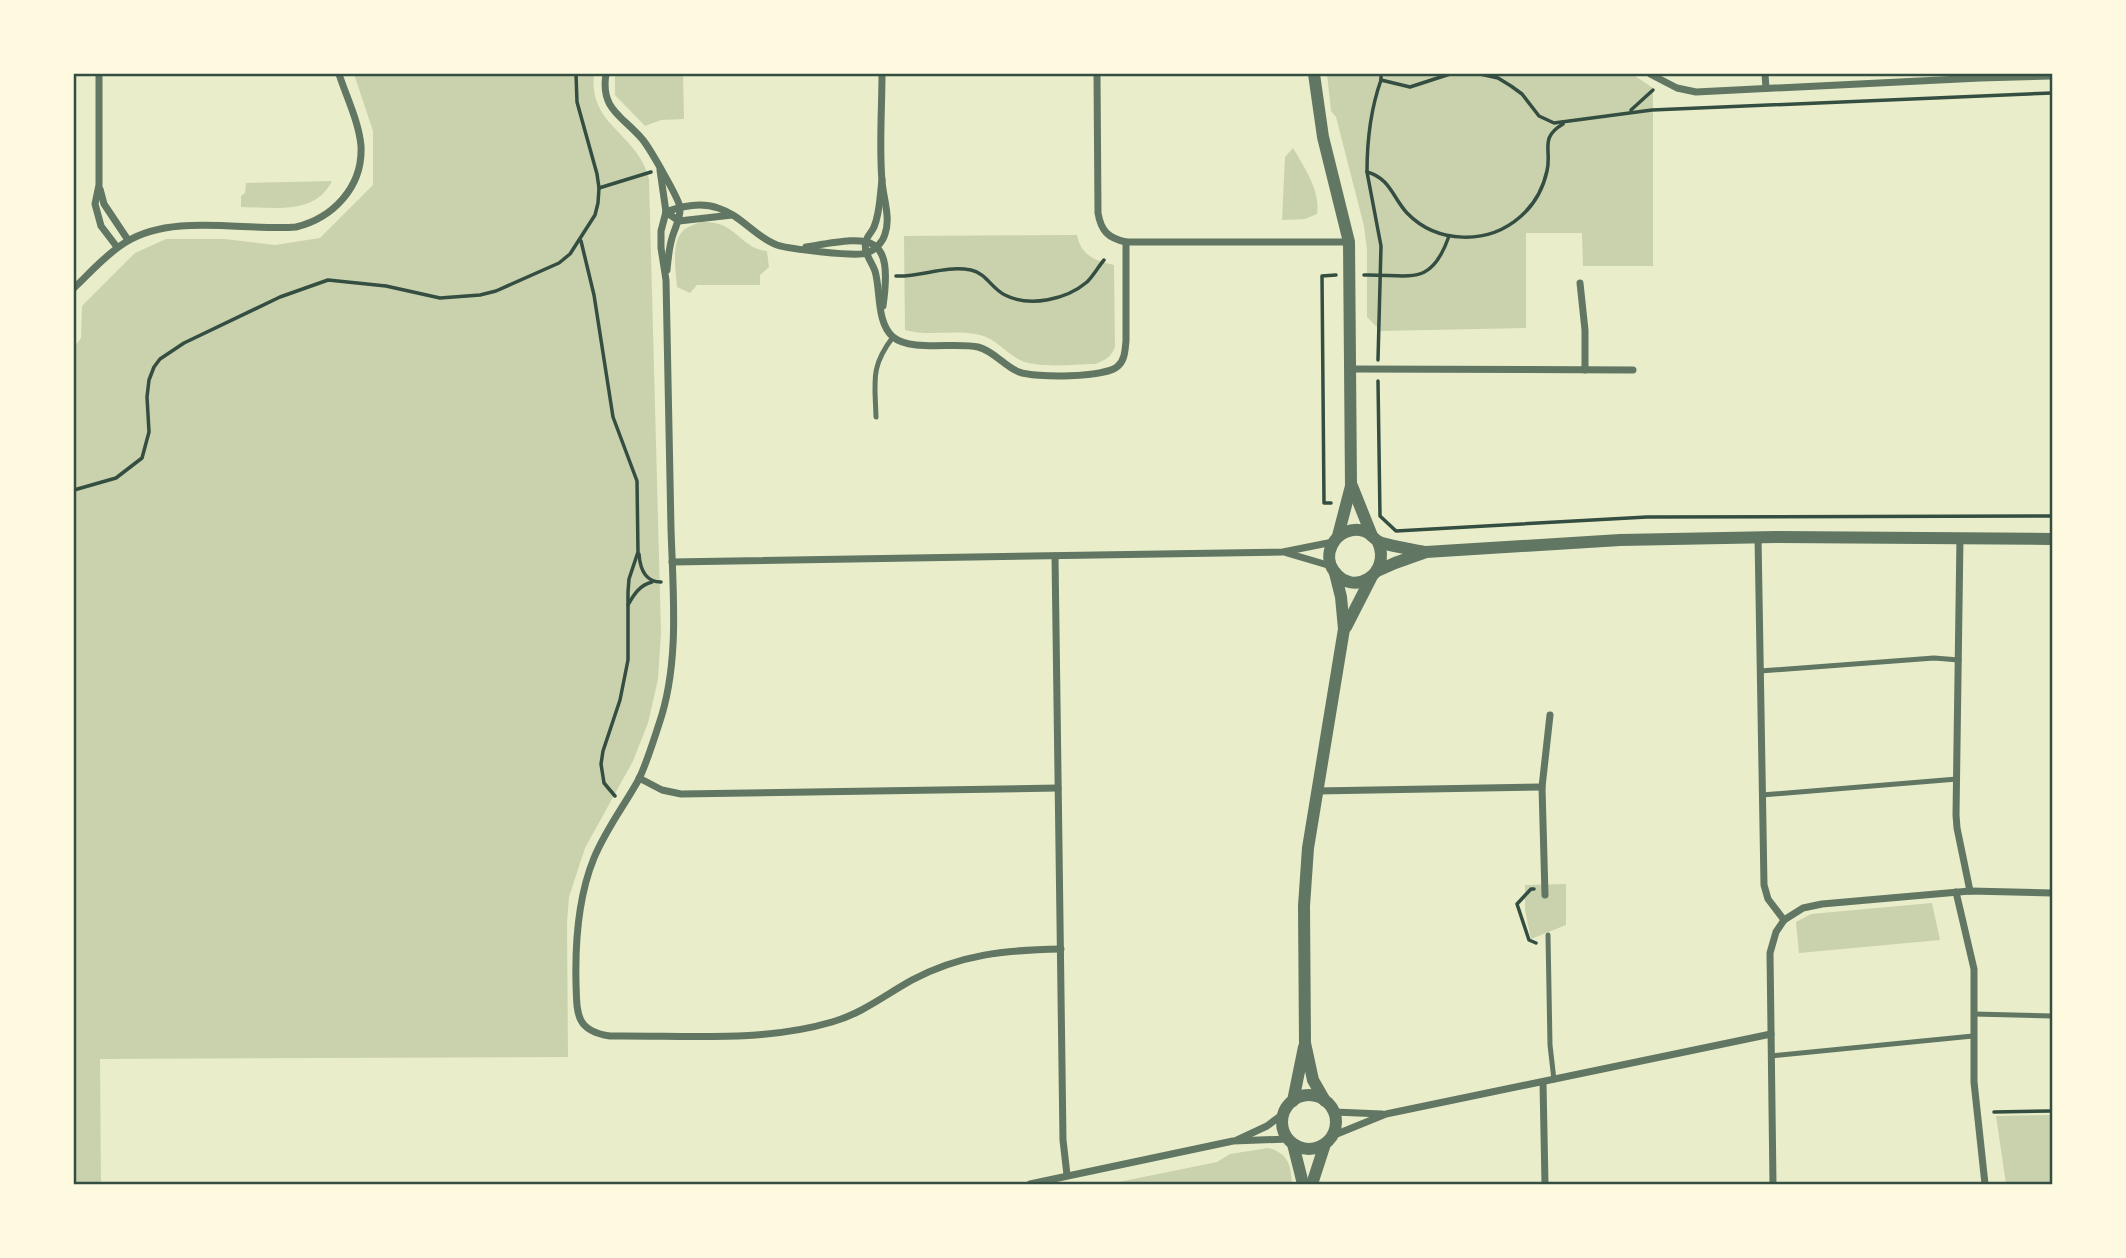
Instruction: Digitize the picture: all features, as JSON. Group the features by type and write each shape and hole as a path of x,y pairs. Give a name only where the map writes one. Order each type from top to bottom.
{"street":[{"path":"99,74 99,185 95,204 102,226 117,247"},
{"path":"74,288 117,247 145,232 183,226 296,227 313,223 328,215 350,189 360,161 358,129 339,74"},
{"path":"606,74 604,88 612,110 645,142 674,192 679,214 670,248 666,280"},
{"path":"877,247 886,234 887,214 882,180 882,74"},
{"path":"1097,74 1100,224 1104,233 1114,240 1349,242"},
{"path":"1312,1185 1336,1124 1334,1112 1313,1080 1305,1043 1304,906 1308,848 1345,629 1341,597 1329,554 1352,486 1349,242 1323,137 1314,74"},
{"path":"1650,74 1677,88 1696,92 1980,76 2053,76"},
{"path":"1765,74 1766,88"},
{"path":"660,170 666,212 661,248 666,280 672,562 673,632 670,679 660,722 639,778 594,859 584,889 578,921 577,1006 580,1020 586,1030 597,1034 734,1035 801,1030 835,1021 864,1009 911,981 962,959 1014,950 1061,948"},
{"path":"882,180 874,226 866,247 874,269 882,314 893,337 915,345 966,345 981,348 1020,373 1095,374 1119,366 1125,355 1126,242"},
{"path":"99,185 104,204 128,240"},
{"path":"666,212 679,214 697,205 718,207 735,215 778,246 847,254 866,247"},
{"path":"666,212 735,215"},
{"path":"798,248 847,240 866,247 877,247"},
{"path":"877,247 886,262 882,314"},
{"path":"1580,283 1586,370"},
{"path":"1351,369 1633,370"},
{"path":"1345,629 1382,557 1352,486"},
{"path":"672,562 1283,552 1336,539 1356,530 1375,539 1426,552 1620,540 1758,537 2053,539"},
{"path":"1758,537 1764,885 1768,899 1784,920"},
{"path":"1960,537 1957,828 1970,891"},
{"path":"1283,552 1333,569 1348,582 1364,581 1374,574 1426,552"},
{"path":"1055,556 1063,1140 1067,1175"},
{"path":"1545,891 1542,787 1550,715"},
{"path":"639,778 662,790 681,794 1058,788"},
{"path":"1317,791 1542,787"},
{"path":"1773,1185 1770,953 1776,932 1784,920 1795,912 1812,906 1970,891 2053,893"},
{"path":"1956,892 1974,969 1976,1122 1985,1185"},
{"path":"1030,1184 1233,1142 1291,1142 1309,1149 1386,1114 1771,1034"},
{"path":"1233,1142 1267,1126 1283,1114 1293,1101 1305,1043"},
{"path":"1543,1083 1545,1185"},
{"path":"1293,1101 1309,1096 1325,1101"},
{"path":"1334,1112 1386,1114"},
{"path":"1283,1114 1282,1123 1291,1142 1303,1185"}],"lane":[{"path":"876,417 876,365 893,337"},
{"path":"1760,671 1934,658 1959,660"},
{"path":"1762,795 1957,779"},
{"path":"1548,935 1550,1045 1554,1080"},
{"path":"1973,1014 2053,1016"},
{"path":"1771,1056 1973,1036"}],"path":[{"path":"74,490 117,478 142,458 149,432 149,380 160,359 184,343 280,297 328,279 457,299 496,291 559,263 570,254 595,215 599,188 577,102 576,74"},
{"path":"1381,74 1368,129 1367,172 1381,246 1378,369 1380,516 1396,531 1647,517 2053,516"},
{"path":"1381,80 1410,87 1450,74"},
{"path":"1629,112 1662,82"},
{"path":"1367,172 1381,178 1406,212 1433,231 1451,236 1483,236 1509,226 1538,197 1547,171 1547,142 1555,129 1565,123"},
{"path":"599,188 660,170"},
{"path":"581,239 583,257 594,295 613,417 637,481 640,567 647,578 654,582"},
{"path":"887,276 916,275 940,269 966,269 977,271 1005,295 1029,301 1053,298 1076,290 1096,273 1104,260"},
{"path":"624,802 604,783 601,764 628,660 629,579 638,552"},
{"path":"628,605 634,594 646,584 672,581"},
{"path":"1545,891 1531,889 1517,904 1529,940 1548,947"},
{"path":"1994,1112 2053,1111"}],"green space":[{"path":"354,74 594,74 594,92 599,106 606,118 635,150 649,179 661,633 658,679 648,723 633,761 585,848 569,897 568,1057 100,1059 101,1184 74,1184 74,347 81,338 82,306 135,253 166,239 225,239 275,245 320,238 373,185 373,131"},
{"path":"615,74 683,74 684,119 661,120 645,126 615,95"},
{"path":"1327,74 1632,74 1653,88 1653,266 1583,266 1582,233 1526,233 1526,328 1381,331 1367,317 1367,250 1364,226 1336,117 1331,111"},
{"path":"1293,148 1314,188 1317,214 1305,219 1282,220 1285,157"},
{"path":"332,181 315,200 304,205 279,208 241,207 241,196 245,193 246,183"},
{"path":"701,222 723,225 750,245 767,251 769,267 760,275 760,285 697,285 690,293 677,287 677,240 685,229"},
{"path":"1077,235 1086,253 1101,262 1114,265 1115,347 1105,360 1095,364 1028,363 980,335 905,330 904,236"},
{"path":"1566,884 1566,925 1531,939 1525,910 1525,885"},
{"path":"1932,903 1940,940 1799,953 1796,922 1811,914"},
{"path":"2052,1115 2052,1184 2006,1184 1996,1116"},
{"path":"1268,1148 1280,1153 1287,1161 1292,1184 1109,1184 1217,1162 1230,1154"}]}
